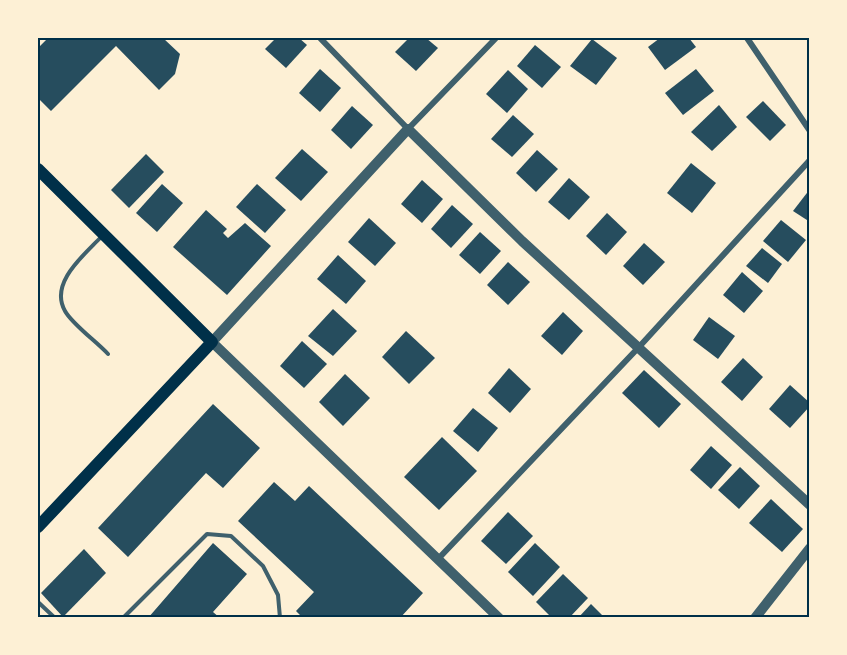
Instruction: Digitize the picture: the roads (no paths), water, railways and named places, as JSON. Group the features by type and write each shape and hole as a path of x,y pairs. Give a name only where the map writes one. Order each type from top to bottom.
{"main road":[{"path":"38,169 212,342 38,527"}],"street":[{"path":"320,38 408,129 522,241 810,505"},
{"path":"496,38 408,129 212,342 499,618"},
{"path":"747,38 810,131"},
{"path":"439,558 639,347 810,160"},
{"path":"755,618 810,548"}],"lane":[{"path":"104,234 66,278 60,294 65,312 108,354"},
{"path":"123,618 207,534 231,536 263,566 278,595 280,618"},
{"path":"38,602 55,618"}]}
